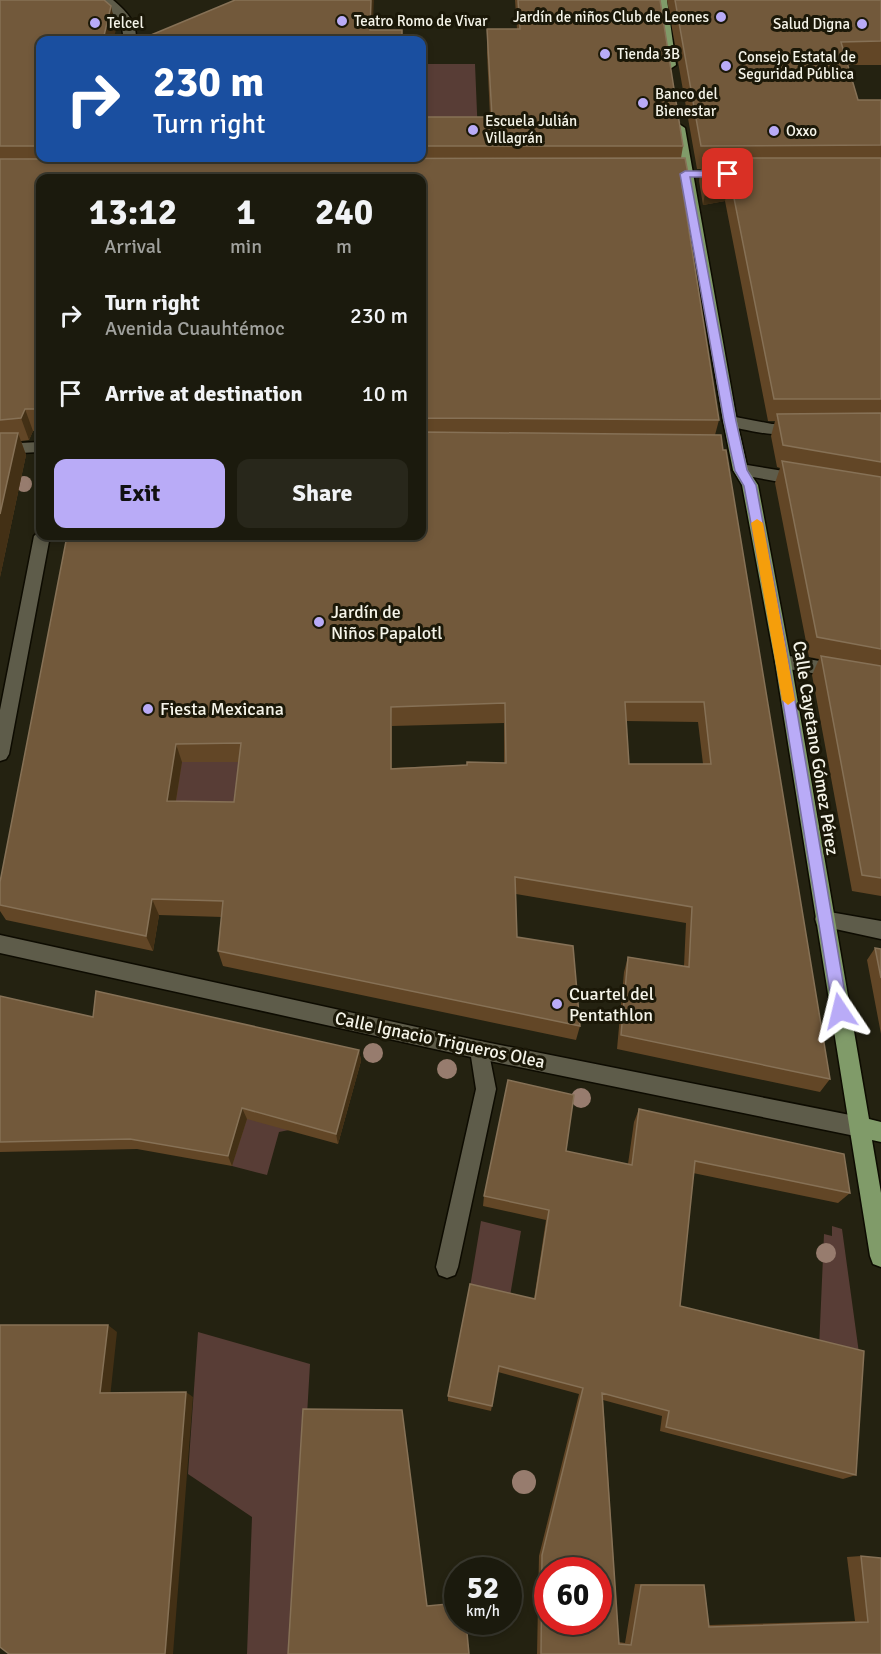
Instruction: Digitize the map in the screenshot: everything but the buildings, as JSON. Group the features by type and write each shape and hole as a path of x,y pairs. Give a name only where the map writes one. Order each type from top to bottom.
{"main road":[{"path":"660,0 672,81"},
{"name":"Calle Cayetano Gómez Pérez","path":"677,116 685,174 730,421 730,450 750,485 783,662 881,1256"},
{"name":"Calle Ignacio Trigueros Olea","path":"860,1127 881,1132"}],"street":[{"path":"106,0 124,16 131,28 130,36"},
{"path":"730,421 772,429 805,429"},
{"path":"0,449 36,447"},
{"path":"741,471 823,483"},
{"path":"0,754 41,540"},
{"path":"783,662 881,678"},
{"path":"824,919 881,930"},
{"name":"Calle Ignacio Trigueros Olea","path":"0,944 480,1050 860,1127"},
{"path":"447,1267 486,1089 480,1050"}],"shaded area":[{"path":"426,64 475,64 478,137 426,137"},
{"path":"171,762 245,762 239,820 173,819"},
{"path":"213,1094 289,1130 279,1132 267,1175 232,1166"},
{"path":"481,1221 521,1231 509,1302 469,1293"},
{"path":"832,1226 842,1229 859,1353 819,1349 824,1234 832,1236"},
{"path":"198,1332 310,1364 293,1654 247,1654 252,1517 188,1474"}],"slow traffic":[{"path":"757,523 788,700"}],"place":[{"name":"Jardín de niños Club de Leones","path":"721,17"},
{"name":"Teatro Romo de Vivar","path":"342,21"},
{"name":"Telcel","path":"95,23"},
{"name":"Salud Digna","path":"862,24"},
{"name":"Tienda 3B","path":"605,54"},
{"name":"Consejo Estatal de Seguridad Pública","path":"726,66"},
{"name":"Banco del Bienestar","path":"643,103"},
{"name":"Escuela Julián Villagrán","path":"473,130"},
{"name":"Oxxo","path":"774,131"},
{"name":"Jardín de Niños Papalotl","path":"319,622"},
{"name":"Fiesta Mexicana","path":"148,709"},
{"name":"Cuartel del Pentathlon","path":"557,1004"}],"route":[{"path":"728,174 685,174 730,421 741,471 750,485 783,662 791,723 840,1011"}]}
